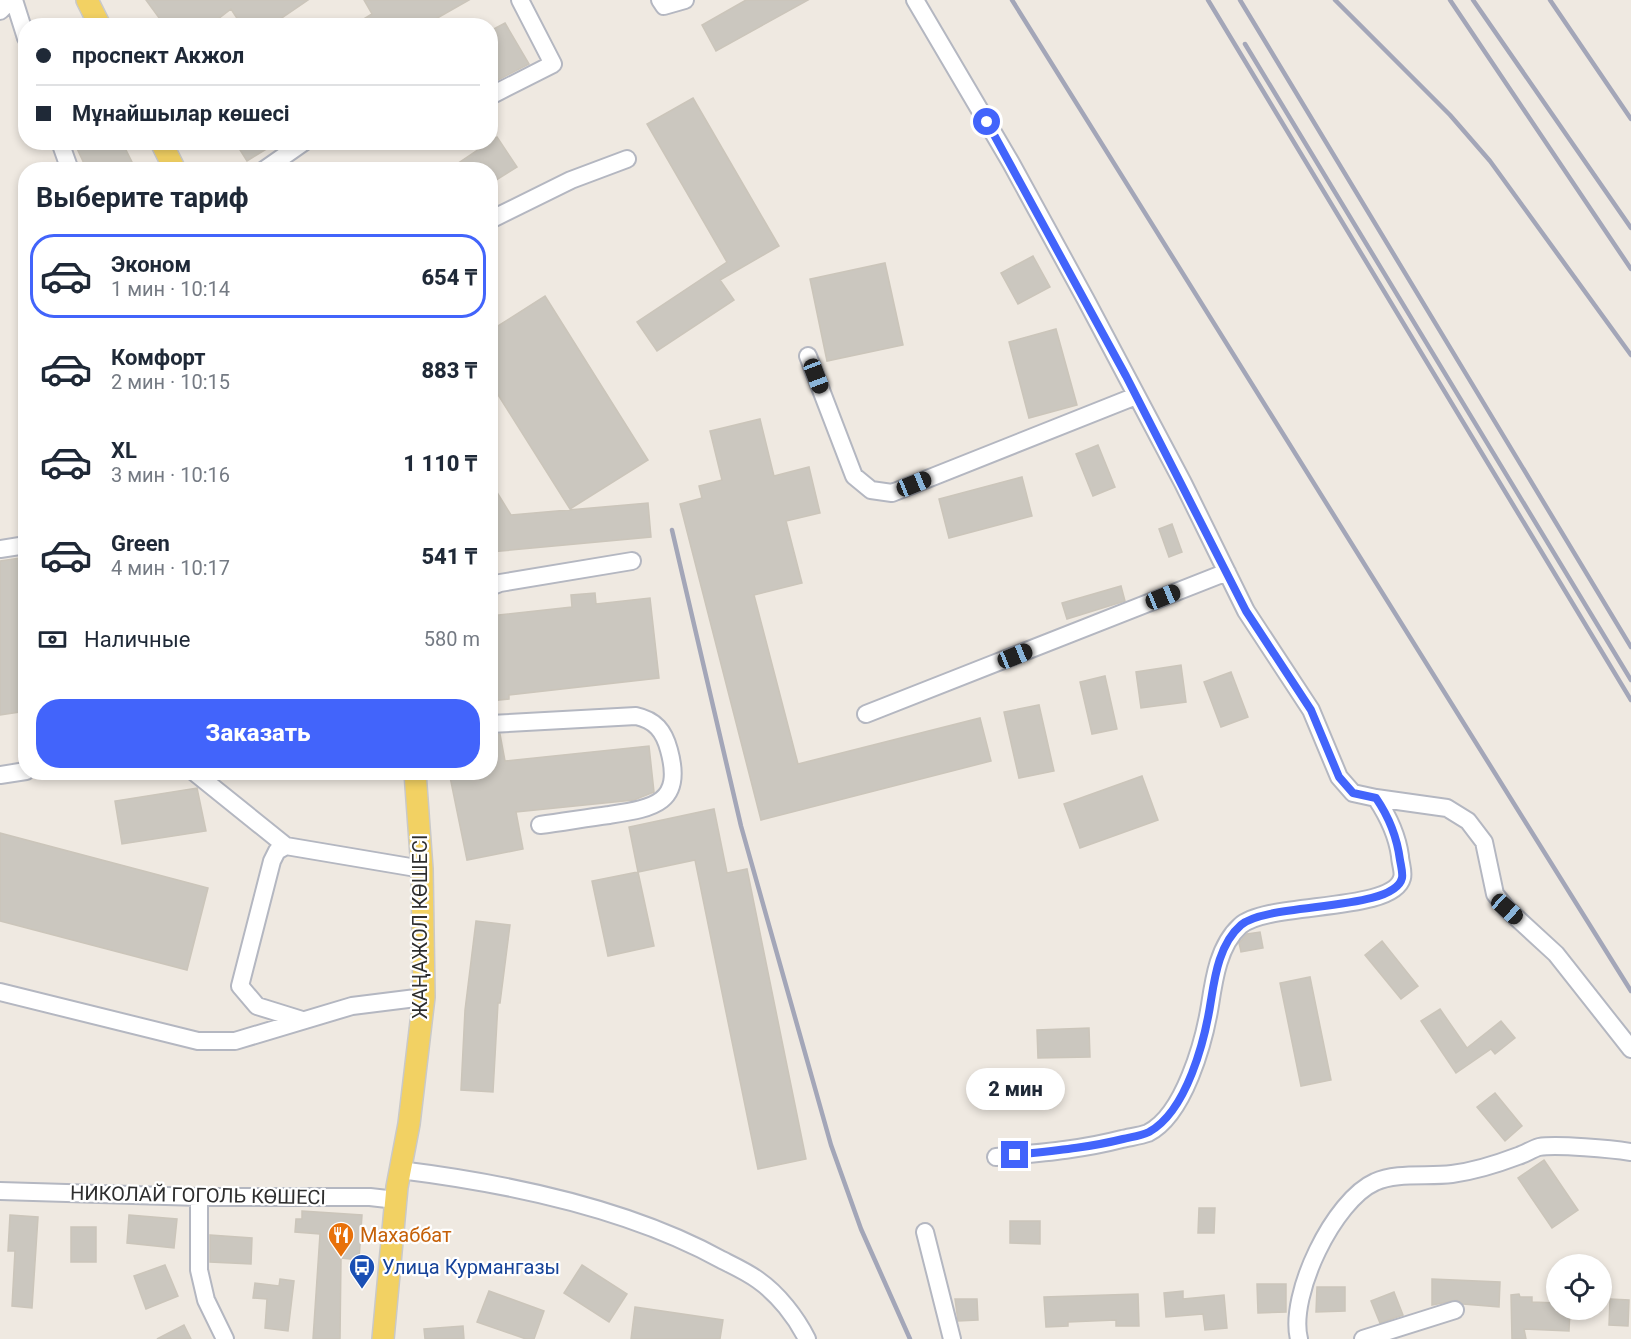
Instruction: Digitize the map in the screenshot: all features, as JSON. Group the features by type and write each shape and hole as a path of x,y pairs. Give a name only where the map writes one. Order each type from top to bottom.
{"main road":[{"path":"87,0 96,18"},
{"name":"ЖАҢАЖОЛ КӨШЕСІ","path":"398,1186 409,1124 424,997 422,869 416,780"},
{"path":"383,1339 398,1186"}],"street":[{"path":"0,11 12,0 19,18"},
{"path":"498,92 553,64 520,0"},
{"path":"660,0 663,6 685,0"},
{"path":"915,0 1011,163 1136,396 1251,619 1311,710 1339,777 1353,793 1447,808 1468,821 1484,842 1495,894 1507,909 1556,954 1631,1049"},
{"path":"275,162 293,150"},
{"path":"498,216 571,180 627,159"},
{"path":"808,356 854,476 871,490 892,493 1136,396"},
{"path":"0,549 18,546"},
{"path":"498,584 632,561"},
{"path":"867,714 1227,572"},
{"path":"498,724 636,716 647,719 658,726 666,739 675,771 673,784 663,800 646,810 540,825"},
{"path":"0,775 18,772"},
{"path":"204,780 286,846 422,869"},
{"path":"996,1157 1092,1147 1148,1133 1165,1120 1193,1070 1209,1012 1214,978 1232,934 1242,924 1256,918 1348,904 1397,887 1402,878 1398,843 1387,814 1376,798"},
{"path":"286,846 277,851 272,861 240,986 257,1006 302,1020"},
{"path":"0,992 198,1041 235,1041 352,1006 424,997"},
{"path":"1299,1339 1297,1315 1302,1289 1314,1254 1344,1212 1373,1183 1391,1176 1413,1178 1481,1169 1539,1148 1631,1152"},
{"name":"НИКОЛАЙ ГОГОЛЬ КӨШЕСІ","path":"0,1191 199,1197 370,1197 398,1186 466,1178 643,1223 698,1246 758,1280 789,1310 807,1339"},
{"path":"199,1197 199,1270 206,1300 225,1339"},
{"path":"925,1232 952,1339"},
{"path":"1363,1339 1455,1310"}],"building":[{"path":"146,0 308,0 282,18 237,18 231,9 219,18 159,18"},
{"path":"364,0 469,0 437,18 365,18 372,14"},
{"path":"746,0 808,0 716,51 702,25"},
{"path":"505,23 529,64 498,80 498,27"},
{"path":"693,98 779,246 720,280 734,300 657,351 637,322 727,262 647,124"},
{"path":"498,138 517,167 498,179 498,162 460,162 478,150 498,150"},
{"path":"78,150 126,150 132,162 83,162"},
{"path":"240,150 265,150 247,161"},
{"path":"1033,256 1050,287 1018,304 1001,273"},
{"path":"885,263 903,345 827,361 810,279"},
{"path":"545,296 648,460 570,509 498,395 498,326"},
{"path":"1056,329 1077,405 1029,418 1009,342"},
{"path":"760,419 774,476 809,467 820,513 786,521 802,583 754,595 798,764 980,718 991,761 761,820 680,504 702,498 699,486 722,480 710,431"},
{"path":"1098,445 1115,487 1093,496 1076,454"},
{"path":"1022,477 1032,516 949,538 939,499"},
{"path":"498,494 511,515 648,503 651,537 498,551"},
{"path":"1172,524 1182,552 1169,557 1159,529"},
{"path":"18,558 18,712 0,715 0,561"},
{"path":"1121,586 1125,601 1067,619 1062,603"},
{"path":"595,593 596,604 650,598 659,678 509,695 509,699 498,700 498,615 572,607 571,595"},
{"path":"1181,665 1186,702 1141,708 1136,672"},
{"path":"1231,672 1248,717 1221,727 1204,682"},
{"path":"1105,676 1117,729 1092,734 1080,682"},
{"path":"1039,705 1054,771 1019,778 1004,712"},
{"path":"498,734 500,734 505,761 649,746 654,792 634,800 516,812 523,849 467,860 451,780 498,780"},
{"path":"1142,776 1158,820 1080,848 1064,804"},
{"path":"197,788 206,831 122,844 115,801"},
{"path":"714,809 727,873 747,869 806,1159 758,1169 695,860 638,872 629,827"},
{"path":"0,833 208,888 187,970 0,921"},
{"path":"638,872 654,946 608,956 592,881"},
{"path":"476,921 510,925 500,1003 498,1003 493,1092 461,1090 465,1010"},
{"path":"1260,932 1263,948 1241,952 1239,943 1247,934"},
{"path":"1382,941 1418,986 1401,999 1365,955"},
{"path":"1310,977 1331,1080 1301,1086 1280,983"},
{"path":"1440,1009 1467,1048 1501,1021 1515,1038 1495,1054 1491,1049 1456,1073 1421,1021"},
{"path":"1089,1028 1090,1057 1038,1058 1037,1030"},
{"path":"1495,1093 1522,1126 1505,1141 1477,1107"},
{"path":"1544,1160 1578,1210 1552,1228 1518,1178"},
{"path":"1199,1208 1215,1208 1214,1233 1198,1233"},
{"path":"302,1211 362,1215 359,1260 341,1258 340,1339 313,1339 320,1234 295,1232 296,1219 302,1219"},
{"path":"10,1215 38,1217 32,1308 12,1306 15,1251 8,1251"},
{"path":"129,1215 177,1219 174,1248 127,1243"},
{"path":"1010,1221 1040,1221 1040,1244 1010,1243"},
{"path":"71,1227 96,1227 96,1262 71,1262"},
{"path":"210,1235 252,1238 251,1264 210,1262"},
{"path":"165,1265 178,1296 146,1309 134,1276"},
{"path":"582,1265 627,1294 609,1322 564,1293"},
{"path":"280,1279 294,1281 288,1331 265,1328 267,1299 253,1298 255,1283 279,1286"},
{"path":"1432,1279 1500,1282 1499,1307 1463,1304 1457,1300 1432,1305"},
{"path":"1257,1284 1286,1284 1286,1312 1258,1313"},
{"path":"1317,1287 1345,1287 1345,1311 1316,1312"},
{"path":"489,1291 544,1311 534,1339 526,1339 477,1322"},
{"path":"1183,1291 1183,1299 1224,1295 1227,1328 1205,1330 1203,1314 1166,1317 1164,1293"},
{"path":"1394,1292 1403,1315 1380,1323 1371,1301"},
{"path":"1138,1294 1139,1326 1116,1326 1116,1320 1068,1322 1068,1326 1046,1327 1044,1297"},
{"path":"1519,1294 1520,1297 1532,1297 1532,1302 1546,1303 1546,1320 1570,1320 1569,1331 1524,1329 1526,1339 1512,1339 1511,1295"},
{"path":"955,1299 977,1299 978,1320 958,1321"},
{"path":"1612,1299 1629,1300 1628,1326 1609,1325 1609,1320 1612,1320"},
{"path":"635,1307 723,1320 720,1339 631,1339"},
{"path":"184,1325 191,1339 157,1339"},
{"path":"463,1326 464,1339 425,1339 424,1329"}],"railway":[{"path":"1012,0 1631,991"},
{"path":"1208,0 1631,700"},
{"path":"1240,0 1631,647"},
{"path":"1335,0 1450,115 1490,161 1631,355"},
{"path":"1450,0 1631,269"},
{"path":"1473,0 1631,228"},
{"path":"1550,0 1631,119"},
{"path":"1245,44 1631,680"},
{"path":"672,530 741,826 831,1145 861,1229 910,1339"}],"place":[{"name":"Махаббат","path":"341,1258"},
{"name":"Улица Курмангазы","path":"362,1290"}],"route":[{"path":"987,122 1183,483 1246,611 1311,710 1339,777 1353,793 1376,798 1387,814 1398,843 1402,878 1397,887 1388,892 1348,904 1276,912 1242,924 1232,934 1221,956 1214,978 1209,1012 1193,1070 1179,1099 1165,1120 1148,1133 1092,1147 1015,1155"}]}
